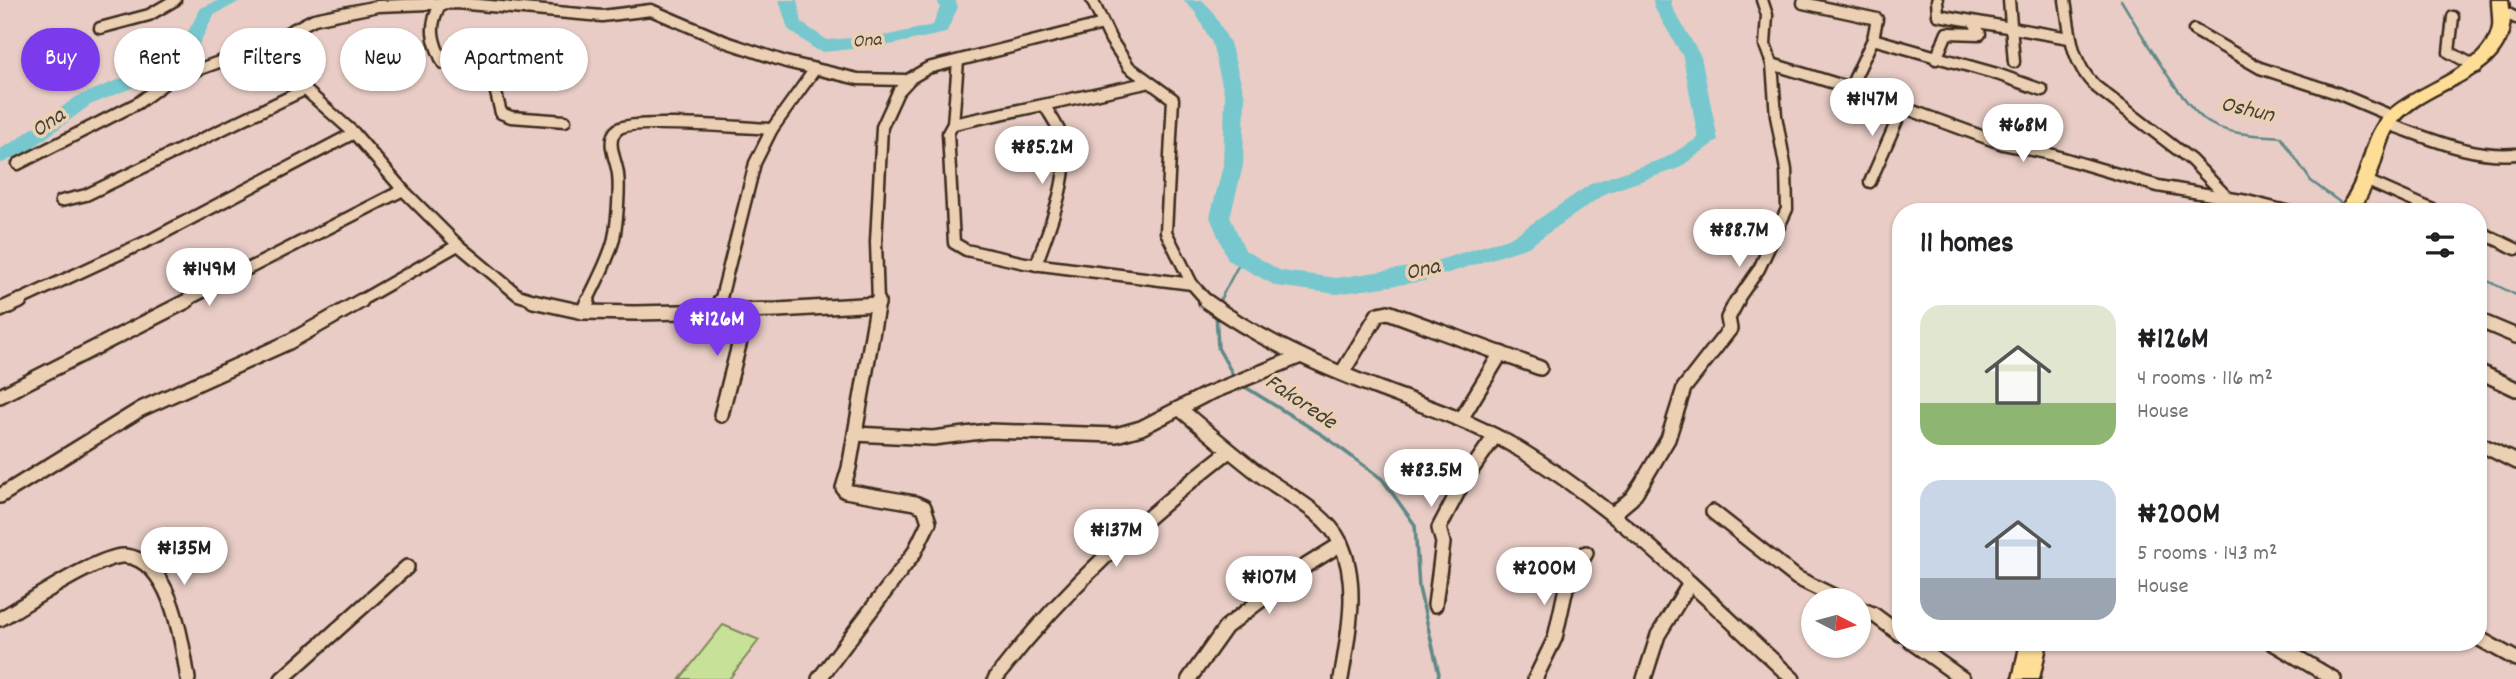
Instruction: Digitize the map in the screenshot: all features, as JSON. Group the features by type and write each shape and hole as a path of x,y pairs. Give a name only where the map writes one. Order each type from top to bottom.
{"highway":[{"path":"2353,203 2390,120 2423,95 2477,67 2500,46 2505,32 2507,10"},
{"path":"2026,679 2032,651"}],"street":[{"path":"100,28 149,15 175,0"},
{"path":"1092,0 1118,55 1146,83 1168,93 1173,99 1166,232 1192,284 1215,309 1301,356 1461,419 1513,446 1612,514 1793,679"},
{"path":"1612,514 1632,498 1668,439 1684,388 1730,329 1728,318 1732,308 1759,269 1787,209 1786,170 1776,116 1772,64 1765,45 1767,15 1762,0"},
{"path":"1937,0 1940,32 1944,36"},
{"path":"2008,0 2013,29 2014,62"},
{"path":"2065,0 2069,38 2081,72 2095,86 2191,160 2227,198"},
{"path":"297,28 314,19 378,6 441,2 602,16 651,10 748,50 814,69 868,80 905,80 928,68 1103,24"},
{"path":"441,2 429,34 443,63 482,64 490,69 501,113 511,117 565,121"},
{"path":"1803,3 1877,19 1873,39 1850,88"},
{"path":"1938,15 2069,38"},
{"path":"2453,17 2449,52 2477,67"},
{"path":"1944,36 1953,33 1978,35 1980,34 1974,22"},
{"path":"2194,30 2260,68 2337,93 2434,140 2481,152 2516,153"},
{"path":"1936,59 1944,36"},
{"path":"1873,39 1936,59 1997,74 2042,90"},
{"path":"957,61 953,124 948,133 954,243 957,248 1037,265 1192,284"},
{"path":"18,164 138,103 169,80 219,62"},
{"path":"1772,64 1850,88 2003,144 2046,153 2158,187 2227,198 2241,203"},
{"path":"718,309 755,163 772,128 814,69"},
{"path":"819,679 914,553 929,522 924,507 915,503 845,491 843,488 878,304 876,242 882,127 905,80"},
{"path":"953,124 1146,83"},
{"path":"61,201 86,195 302,91"},
{"path":"305,91 355,133 403,190 458,245 518,295 544,305 583,312 748,310 878,304"},
{"path":"1037,265 1064,156 1060,133 1045,106"},
{"path":"1870,182 1903,107"},
{"path":"583,312 614,239 618,174 612,153 613,135 617,129 631,125 662,124 772,128"},
{"path":"0,310 154,238 355,133"},
{"path":"2365,180 2417,203"},
{"path":"0,396 403,190"},
{"path":"2487,235 2516,249"},
{"path":"0,496 141,409 289,342 458,245"},
{"path":"721,415 748,310"},
{"path":"1342,373 1378,314 1382,312 1540,368"},
{"path":"2487,324 2516,336"},
{"path":"1461,419 1501,353"},
{"path":"855,434 933,438 989,431 1116,435 1141,428 1205,396 1301,356"},
{"path":"2487,375 2516,389"},
{"path":"1180,409 1229,451 1318,518 1332,530 1341,544 1350,593 1349,636 1341,679"},
{"path":"1435,605 1443,543 1439,528 1449,518 1453,499 1476,460 1495,436"},
{"path":"2487,447 2516,461"},
{"path":"995,679 1032,630 1092,568 1174,494 1229,451"},
{"path":"1713,512 1797,578 1817,588"},
{"path":"1189,679 1226,627 1304,567 1341,544"},
{"path":"1535,679 1555,638 1566,588 1586,553"},
{"path":"3,612 102,561 129,555 141,560 167,593 179,629 188,679"},
{"path":"282,679 407,567"},
{"path":"1644,679 1658,635 1690,583"},
{"path":"1871,613 1892,628"},
{"path":"2487,643 2516,659"},
{"path":"1924,651 1964,679"},
{"path":"2286,651 2334,679"}],"green space":[{"path":"723,625 759,640 729,679 680,679"}],"waterway":[{"name":"Ona","path":"0,157 23,145 83,101 149,74 192,42 207,12 233,0"},
{"name":"Ona","path":"788,0 794,25 823,46 889,40 940,29 949,7 946,0"},
{"name":"Ona","path":"1192,0 1202,9 1221,43 1235,97 1233,166 1220,217 1236,255 1276,278 1337,286 1424,273 1520,242 1599,188 1672,163 1708,140 1692,57 1663,7 1662,0"},
{"name":"Oshun","path":"2121,0 2162,67 2200,116 2227,130 2281,137 2311,181 2341,203"},
{"name":"Fakorede","path":"1219,302 1241,260"},
{"name":"Oshun","path":"2487,280 2516,295"},
{"name":"Fakorede","path":"1218,305 1220,301"},
{"name":"Fakorede","path":"1216,312 1218,348 1236,380"},
{"name":"Fakorede","path":"1242,385 1324,436 1382,479 1415,525 1419,588 1439,674 1437,679"}]}
